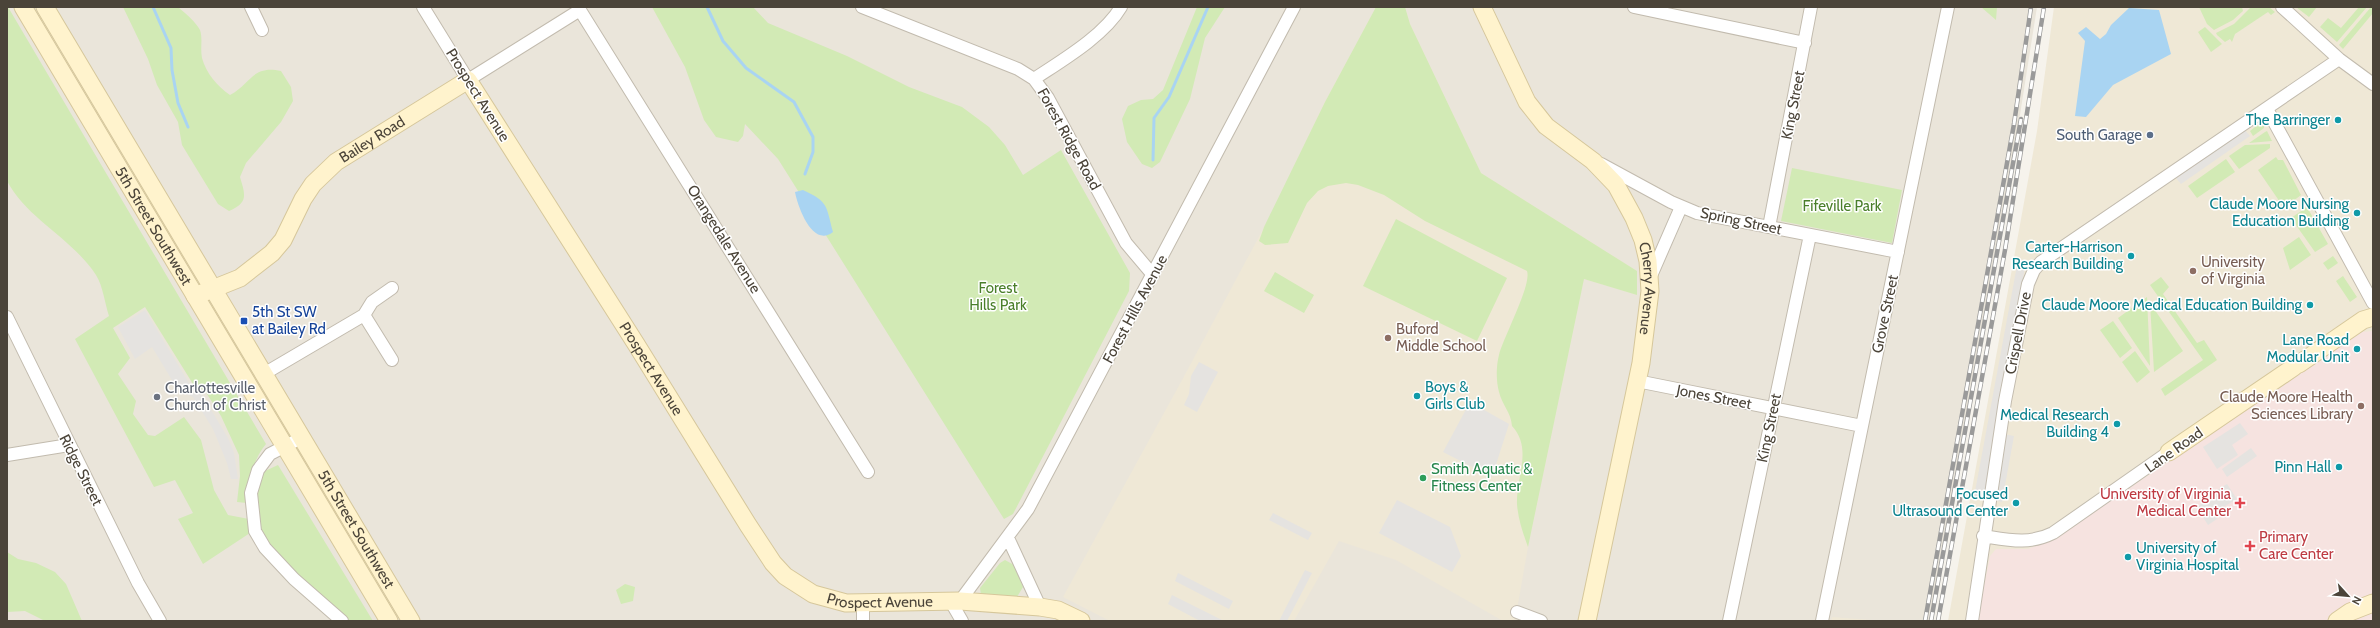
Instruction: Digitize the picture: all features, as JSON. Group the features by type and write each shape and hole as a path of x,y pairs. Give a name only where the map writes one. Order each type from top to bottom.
{"street":[{"name":"5th Street Southwest","path":"23,7 389,621"},
{"name":"5th Street Southwest","path":"45,7 213,289 262,375 411,621"},
{"path":"251,7 262,30"},
{"name":"Prospect Avenue","path":"423,7 773,563 790,579 813,594 846,603 955,602 1040,607 1058,610 1081,621"},
{"name":"Forest Ridge Road","path":"862,7 1018,69 1034,79 1048,98 1126,243 1153,275"},
{"path":"1034,79 1094,35 1115,16 1121,7"},
{"name":"Forest Hills Avenue","path":"955,602 1008,538 1028,510 1294,7"},
{"name":"Cherry Avenue","path":"1482,7 1527,102 1535,115 1546,126 1593,161 1616,185 1634,218 1643,240 1650,278 1648,320 1637,381 1587,621"},
{"path":"1634,7 1678,11 1805,43"},
{"name":"King Street","path":"1769,227 1811,7"},
{"name":"Grove Street","path":"1822,621 1948,7"},
{"path":"2282,7 2339,59 2373,84"},
{"name":"Bailey Road","path":"195,296 240,278 272,253 283,240 303,199 313,184 336,162 468,80 579,8"},
{"name":"Orangedale Avenue","path":"579,8 868,472"},
{"name":"Crispell Drive","path":"1972,621 1983,536 2026,292 2034,270 2041,262 2099,221 2339,59"},
{"path":"2267,109 2373,303"},
{"name":"Spring Street","path":"1593,161 1681,207 1697,213 1898,252"},
{"path":"1650,278 1681,207"},
{"name":"King Street","path":"1729,621 1810,235"},
{"path":"262,375 364,315 372,302 392,288"},
{"path":"364,315 392,360"},
{"name":"Ridge Street","path":"7,317 68,445 138,583 160,621"},
{"name":"Lane Road","path":"1983,536 2021,542 2040,539 2053,533 2363,320 2373,317"},
{"name":"Jones Street","path":"1637,381 1862,426"},
{"path":"301,438 270,454 258,470 251,493 255,531 265,548 294,579 342,621"},
{"path":"7,455 68,445"},
{"path":"1008,538 1040,607"},
{"path":"955,602 962,621"},
{"path":"2337,621 2350,612 2373,603"},
{"path":"863,604 864,621"},
{"path":"1517,612 1540,621"}],"shaded area":[{"path":"7,7 2037,7 1999,248 1931,621 7,621"},
{"name":"Buford Middle School","path":"1376,7 1405,7 1410,24 1481,173 1637,271 1637,295 1584,279 1528,547 1515,621 1503,621 1396,560 1339,541 1294,621 1110,621 1063,597 1269,218 1325,102"},
{"name":"University of Virginia","path":"2054,7 2373,7 2373,621 1948,621 2037,131"},
{"path":"2245,130 2250,136 2181,184 2176,178"},
{"path":"2018,260 2026,262 1994,432 2014,436 2002,502 1974,497"},
{"path":"145,310 192,388 201,393 228,438 234,453 238,479 231,479 227,463 213,429 193,397 178,390 152,347 135,359 118,327"},
{"name":"University of Virginia Medical Center","path":"2373,331 2373,621 1977,621 1990,556 1996,549 2028,549 2052,540 2362,332"},
{"path":"1199,362 1218,372 1197,412 1184,405 1189,394 1191,376"},
{"path":"1470,402 1509,424 1492,477 1443,452"},
{"path":"2240,423 2248,434 2232,445 2238,455 2217,469 2203,447"},
{"path":"2251,448 2257,456 2227,477 2222,469"},
{"path":"2227,484 2237,499 2220,509 2217,519 2208,525 2197,508 2210,495"},
{"path":"1397,500 1450,527 1461,556 1452,572 1379,533"},
{"path":"1273,513 1312,533 1308,540 1269,520"},
{"path":"1305,570 1312,573 1287,621 1279,621"},
{"path":"1178,573 1233,601 1229,609 1175,581"},
{"path":"1172,595 1222,620 1200,621 1168,604"},
{"path":"1832,617 1883,621 1831,621"}],"green space":[{"path":"8,7 266,444 261,450 254,464 247,503 237,502 240,476 239,455 221,416 205,391 193,384 145,307 113,328 130,358 118,374 136,401 133,414 148,435 155,436 184,417 201,440 214,490 228,515 249,519 253,531 203,564 178,519 193,513 175,480 154,487 75,339 109,316 96,275 74,250 26,207 7,181"},
{"path":"123,7 178,7 200,30 202,58 206,69 216,83 230,95 253,76 264,71 271,70 281,71 291,87 293,101 281,122 246,163 240,177 244,197 240,205 235,208 229,211 218,204 182,145 178,122 157,85 148,59"},
{"name":"Forest Hills Park","path":"652,7 753,7 768,23 847,56 909,87 962,107 989,127 1005,145 1023,175 1061,150 1130,273 1129,291 1013,514 1004,519 778,159 745,124 743,136 738,142 716,137 704,120 685,67"},
{"path":"1197,7 1225,7 1205,38 1190,99 1160,162 1152,168 1142,164 1127,142 1122,119 1128,106 1141,100 1153,99 1163,90"},
{"path":"1376,7 1405,7 1410,24 1481,173 1637,271 1637,295 1584,279 1528,547 1520,521 1517,504 1523,454 1522,444 1512,426 1510,417 1500,397 1497,374 1499,355 1525,288 1527,271 1425,221 1384,195 1358,185 1346,183 1328,186 1318,191 1307,203 1288,243 1265,245 1259,241 1264,227 1325,102"},
{"path":"1981,7 1997,7 1996,20"},
{"path":"2199,7 2242,7 2243,11 2233,20 2214,30 2207,24"},
{"path":"2251,7 2269,7 2275,12 2271,15 2268,12 2235,34 2232,42 2230,39 2225,42 2217,35 2216,33 2234,24"},
{"path":"2296,7 2317,7 2309,17"},
{"path":"2359,7 2367,7 2337,42 2320,27 2328,18 2341,28"},
{"path":"2371,7 2373,7 2373,13 2343,49 2339,45"},
{"path":"2205,27 2222,44 2211,52 2198,32"},
{"path":"2259,124 2264,125 2264,128 2253,136 2250,131"},
{"path":"2267,131 2272,141 2249,143 2265,132"},
{"path":"2270,144 2270,148 2239,169 2229,156 2245,145"},
{"path":"2276,157 2278,160 2283,160 2301,195 2284,208 2258,170"},
{"path":"2226,159 2235,172 2197,198 2188,186"},
{"name":"Fifeville Park","path":"1792,168 1902,190 1892,243 1781,221"},
{"path":"2307,207 2328,244 2315,252 2291,218"},
{"path":"1396,219 1507,278 1477,341 1363,286"},
{"path":"2299,237 2311,255 2290,270 2283,248"},
{"path":"2333,256 2338,263 2328,270 2323,263"},
{"path":"1275,272 1314,295 1304,313 1264,291"},
{"path":"2343,276 2357,297 2350,302 2336,281"},
{"path":"2161,277 2169,287 2163,294 2197,343 2204,340 2217,360 2165,396 2161,389 2203,360 2150,285"},
{"path":"2147,297 2150,366 2118,318"},
{"path":"2150,303 2183,351 2154,372"},
{"path":"2113,321 2132,348 2120,358 2100,330"},
{"path":"2135,351 2150,372 2137,383 2122,362"},
{"path":"278,465 373,621 350,621 317,595 259,533 255,503 259,479 265,471"},
{"path":"7,552 18,559 36,563 55,572 66,584 82,621 45,621 25,611 7,612"},
{"path":"1005,560 1014,565 1023,587 1017,597 981,595 980,588 1000,563"},
{"path":"625,584 635,587 633,601 621,604 616,590"}],"water":[{"path":"2129,8 2159,10 2171,54 2113,85 2086,117 2075,116 2085,41 2078,33 2086,27 2100,39 2106,34 2111,25"},
{"path":"803,190 818,198 825,206 833,232 826,236 819,235 813,231 808,224 799,207 795,192"}],"waterway":[{"path":"153,7 171,48 172,70 178,103 188,127"},
{"path":"707,7 723,41 746,68 794,102 813,137 813,152 805,174"},
{"path":"1153,160 1154,118 1169,97 1208,7"}],"railway":[{"path":"1925,621 2014,124 2031,7"},
{"path":"1938,621 2005,250 2044,7"},
{"path":"1931,621 2021,119"}],"place":[{"name":"The Barringer","path":"2338,120"},
{"name":"South Garage","path":"2150,135"},
{"name":"Claude Moore Nursing Education Building","path":"2357,213"},
{"name":"Carter-Harrison Research Building","path":"2131,256"},
{"name":"University of Virginia","path":"2193,271"},
{"name":"Claude Moore Medical Education Building","path":"2310,305"},
{"name":"5th St SW at Bailey Rd","path":"244,321"},
{"name":"Buford Middle School","path":"1388,338"},
{"name":"Lane Road Modular Unit","path":"2357,349"},
{"name":"Boys & Girls Club","path":"1417,396"},
{"name":"Charlottesville Church of Christ","path":"157,397"},
{"name":"Claude Moore Health Sciences Library","path":"2361,406"},
{"name":"Medical Research Building 4","path":"2117,424"},
{"name":"Pinn Hall","path":"2339,467"},
{"name":"Smith Aquatic & Fitness Center","path":"1423,478"},
{"name":"Focused Ultrasound Center","path":"2016,503"},
{"name":"University of Virginia Medical Center","path":"2240,503"},
{"name":"Primary Care Center","path":"2250,546"},
{"name":"University of Virginia Hospital","path":"2128,557"}]}
